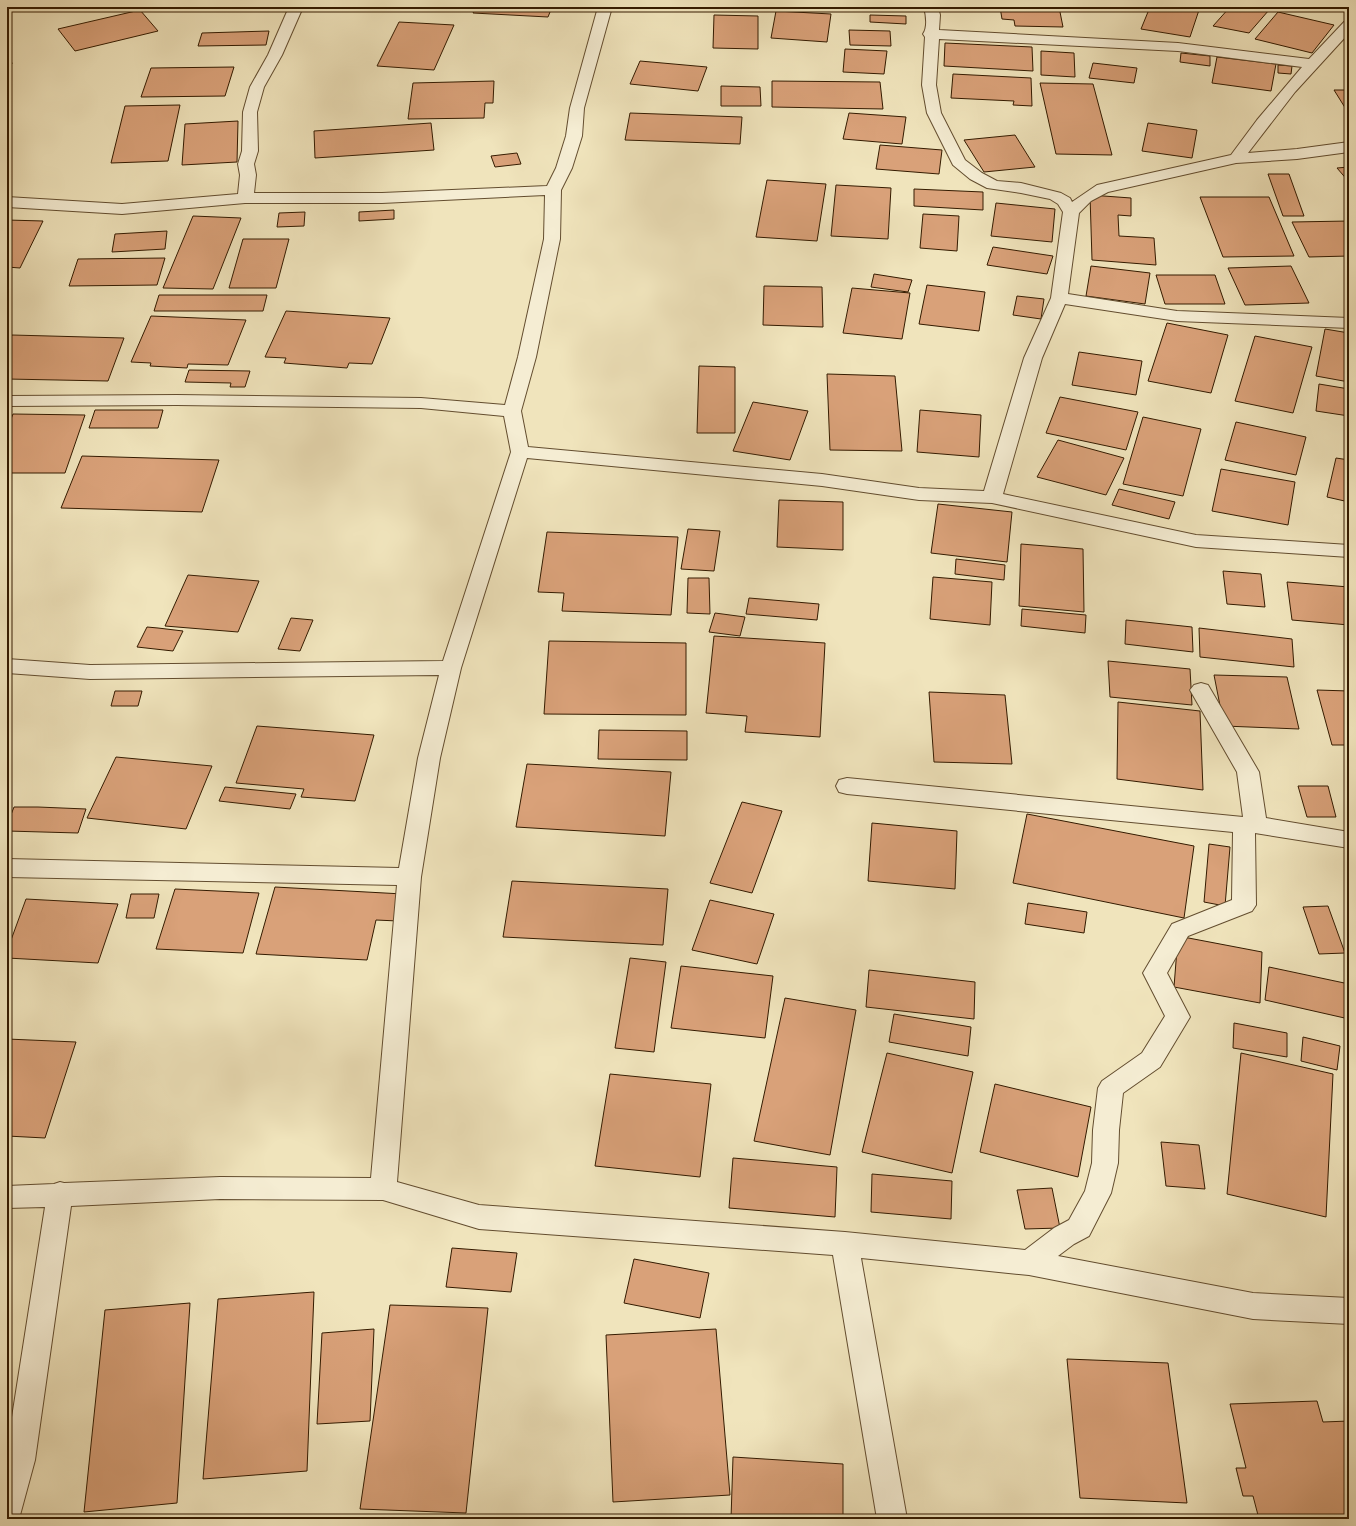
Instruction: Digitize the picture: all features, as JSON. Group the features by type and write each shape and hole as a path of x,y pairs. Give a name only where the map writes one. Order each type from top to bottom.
{"street":[{"path":"245,198 248,175 246,164 250,151 250,112 257,87 275,55 296,7"},
{"path":"383,1189 409,877 429,758 451,668 520,452 512,411 527,357 550,246 553,190 564,168 574,136 577,108 605,7"},
{"path":"931,7 933,15 930,34 929,85 934,113 958,162 976,176 993,185 1043,192 1071,205"},
{"path":"1236,158 1249,140 1312,64 1349,25"},
{"path":"930,34 1178,47 1312,64"},
{"path":"1071,205 1103,188 1236,158 1298,154 1349,147"},
{"path":"7,202 122,209 245,198 382,198 553,190"},
{"path":"992,497 1033,358 1059,298 1071,205"},
{"path":"1059,298 1177,316 1349,323"},
{"path":"7,401 177,400 421,403 512,411"},
{"path":"520,452 822,480 919,494 992,497 1032,507 1196,541 1349,551"},
{"path":"7,666 90,672 451,668"},
{"path":"1029,1263 1064,1236 1079,1228 1098,1193 1105,1163 1106,1130 1111,1088 1152,1060 1178,1017 1155,973 1180,930 1244,905 1250,825 1248,772 1201,690"},
{"path":"847,786 1250,825 1349,840"},
{"path":"7,868 409,877"},
{"path":"7,1197 60,1193 220,1188 383,1189 479,1217 845,1244 1029,1263 1253,1306 1349,1311"},
{"path":"7,1511 20,1460 60,1193"},
{"path":"845,1244 892,1519"}],"building":[{"path":"476,7 552,7 548,17 473,13"},
{"path":"1000,7 1059,7 1063,27 1015,26 1014,20 1002,19"},
{"path":"1150,7 1200,7 1190,37 1141,29"},
{"path":"1230,7 1259,7 1269,10 1249,33 1213,26"},
{"path":"140,10 158,31 75,51 58,29"},
{"path":"776,11 831,14 827,42 771,38"},
{"path":"1278,12 1334,25 1312,53 1255,39"},
{"path":"714,15 758,16 758,49 713,48"},
{"path":"870,15 906,16 906,24 870,22"},
{"path":"399,22 454,25 434,70 377,66"},
{"path":"849,30 890,31 891,46 850,45"},
{"path":"269,31 266,45 198,46 202,33"},
{"path":"7,40 12,64 7,65"},
{"path":"945,43 1032,47 1033,71 944,66"},
{"path":"845,49 887,51 884,74 843,72"},
{"path":"1041,51 1074,53 1075,77 1041,75"},
{"path":"1181,53 1210,56 1210,66 1180,62"},
{"path":"1217,57 1276,64 1271,91 1212,83"},
{"path":"640,61 707,67 698,91 630,84"},
{"path":"1093,63 1137,68 1134,83 1089,78"},
{"path":"1278,65 1292,66 1291,74 1278,73"},
{"path":"234,67 225,96 141,97 151,68"},
{"path":"953,74 1031,78 1032,106 1013,105 1014,101 951,98"},
{"path":"494,81 493,103 485,103 484,118 408,119 413,83"},
{"path":"772,81 880,82 883,109 772,107"},
{"path":"1040,83 1093,84 1112,155 1056,154"},
{"path":"721,86 760,87 761,106 721,106"},
{"path":"1334,90 1349,90 1349,114"},
{"path":"180,105 168,161 111,163 125,106"},
{"path":"630,113 742,117 740,144 625,140"},
{"path":"849,113 906,117 902,144 843,139"},
{"path":"238,121 237,162 182,165 185,124"},
{"path":"431,123 434,150 315,158 314,131"},
{"path":"1148,123 1197,130 1192,158 1142,151"},
{"path":"1015,135 1035,167 984,172 964,140"},
{"path":"880,145 942,150 939,174 876,169"},
{"path":"517,153 521,164 495,167 491,156"},
{"path":"1349,167 1349,182 1337,168"},
{"path":"1268,174 1289,174 1304,216 1283,216"},
{"path":"767,180 826,184 817,241 756,237"},
{"path":"836,185 891,188 888,239 831,236"},
{"path":"914,189 983,192 983,210 914,206"},
{"path":"1090,195 1131,198 1131,216 1118,215 1119,236 1154,238 1156,265 1092,260"},
{"path":"1200,197 1269,197 1294,256 1223,257"},
{"path":"996,203 1055,209 1052,242 991,236"},
{"path":"394,210 394,219 359,221 359,212"},
{"path":"305,212 304,226 277,227 279,213"},
{"path":"923,214 959,216 957,251 920,248"},
{"path":"193,216 241,218 213,289 163,288"},
{"path":"7,220 43,221 20,268 7,267"},
{"path":"1349,221 1349,256 1309,257 1292,222"},
{"path":"167,231 165,249 112,252 115,234"},
{"path":"243,239 289,239 276,288 229,288"},
{"path":"993,247 1053,256 1047,274 987,265"},
{"path":"165,258 157,285 69,286 78,259"},
{"path":"1091,266 1150,273 1145,304 1086,296"},
{"path":"1291,266 1309,303 1245,305 1228,268"},
{"path":"874,274 912,280 908,292 871,287"},
{"path":"1156,275 1215,275 1225,304 1165,304"},
{"path":"927,285 985,292 979,331 919,324"},
{"path":"764,286 822,287 823,327 763,325"},
{"path":"852,288 910,293 902,339 843,333"},
{"path":"159,295 267,295 263,311 154,311"},
{"path":"1017,296 1044,299 1041,319 1013,315"},
{"path":"286,311 390,318 372,364 349,363 347,368 284,363 286,358 265,357"},
{"path":"151,316 246,320 228,365 188,364 187,368 150,366 151,363 131,362"},
{"path":"1167,323 1228,335 1211,393 1148,381"},
{"path":"1325,329 1349,333 1349,382 1316,376"},
{"path":"12,335 124,338 108,381 7,379 7,346"},
{"path":"1255,336 1312,347 1293,413 1235,401"},
{"path":"1079,352 1142,361 1136,395 1072,385"},
{"path":"699,366 735,367 735,433 697,433"},
{"path":"189,370 250,371 245,387 230,387 231,383 185,382"},
{"path":"827,374 895,376 902,451 830,450"},
{"path":"1319,384 1349,389 1349,416 1316,411"},
{"path":"1060,397 1138,412 1126,450 1046,433"},
{"path":"753,402 808,411 790,460 733,451"},
{"path":"95,410 163,410 158,428 89,428"},
{"path":"920,410 981,415 979,457 917,452"},
{"path":"13,414 85,415 65,473 7,473 7,429"},
{"path":"1143,417 1201,429 1183,496 1123,484"},
{"path":"1236,422 1306,437 1296,475 1225,460"},
{"path":"1058,440 1124,458 1106,495 1037,477"},
{"path":"82,456 219,460 202,512 61,508"},
{"path":"1336,458 1349,460 1349,502 1327,497"},
{"path":"1221,469 1295,482 1288,525 1212,511"},
{"path":"1119,489 1175,502 1169,519 1112,505"},
{"path":"779,500 843,502 843,550 777,547"},
{"path":"938,504 1012,512 1007,562 931,553"},
{"path":"688,529 720,531 714,571 681,569"},
{"path":"547,532 678,537 671,615 562,611 564,593 538,592"},
{"path":"1021,544 1083,549 1084,612 1019,606"},
{"path":"956,559 1005,565 1004,580 955,574"},
{"path":"1223,571 1261,574 1265,607 1227,604"},
{"path":"188,575 259,581 238,632 165,626"},
{"path":"933,577 992,582 990,625 930,619"},
{"path":"688,578 709,578 710,614 687,613"},
{"path":"1287,582 1349,587 1349,625 1292,620"},
{"path":"749,598 819,604 817,620 746,614"},
{"path":"1022,609 1086,615 1085,633 1021,626"},
{"path":"715,613 745,617 740,636 709,632"},
{"path":"291,618 313,620 300,651 278,649"},
{"path":"1126,620 1192,627 1193,652 1125,644"},
{"path":"147,627 183,631 173,651 137,647"},
{"path":"1199,628 1292,639 1294,667 1200,657"},
{"path":"714,636 825,643 820,737 745,732 747,716 706,713"},
{"path":"549,641 686,643 686,715 544,714"},
{"path":"1108,661 1190,669 1192,705 1110,697"},
{"path":"1214,675 1287,677 1299,729 1224,726"},
{"path":"1317,690 1349,691 1349,745 1332,745"},
{"path":"115,691 142,691 138,706 111,706"},
{"path":"929,692 1005,695 1012,764 934,762"},
{"path":"1118,702 1200,711 1203,790 1117,779"},
{"path":"257,726 374,735 355,801 301,797 304,789 236,783"},
{"path":"599,730 687,731 687,760 598,759"},
{"path":"116,757 212,766 186,829 87,818"},
{"path":"527,764 671,772 665,836 516,827"},
{"path":"1298,786 1328,786 1336,817 1307,817"},
{"path":"225,787 296,794 290,809 219,801"},
{"path":"742,802 782,811 752,893 710,883"},
{"path":"14,807 86,809 78,833 7,831 7,825"},
{"path":"1027,814 1194,846 1184,918 1013,883"},
{"path":"872,823 957,831 955,889 868,881"},
{"path":"1209,844 1230,847 1225,906 1204,902"},
{"path":"512,881 668,889 663,945 503,937"},
{"path":"275,887 403,894 398,921 376,920 367,960 256,954"},
{"path":"175,889 259,893 243,953 156,949"},
{"path":"131,894 159,894 154,918 126,918"},
{"path":"26,899 118,904 98,963 7,958 7,951"},
{"path":"710,900 774,914 757,964 692,950"},
{"path":"1028,903 1087,912 1084,933 1025,924"},
{"path":"1328,906 1345,953 1319,954 1303,907"},
{"path":"1178,936 1262,952 1260,1003 1174,987"},
{"path":"630,958 666,962 654,1052 615,1048"},
{"path":"681,966 773,976 765,1038 671,1028"},
{"path":"1269,967 1349,984 1349,1019 1265,1000"},
{"path":"869,970 975,982 974,1019 866,1007"},
{"path":"785,998 856,1010 830,1155 754,1141"},
{"path":"894,1014 971,1027 968,1056 889,1042"},
{"path":"1234,1023 1287,1033 1287,1057 1233,1048"},
{"path":"1303,1037 1340,1046 1337,1070 1301,1061"},
{"path":"7,1039 76,1042 45,1138 7,1136"},
{"path":"887,1053 973,1072 952,1173 862,1152"},
{"path":"1241,1053 1333,1074 1326,1217 1227,1194"},
{"path":"610,1074 711,1084 700,1177 595,1166"},
{"path":"995,1084 1091,1107 1078,1177 980,1152"},
{"path":"1161,1142 1199,1145 1205,1189 1166,1186"},
{"path":"733,1158 837,1167 835,1217 729,1208"},
{"path":"872,1174 952,1181 951,1219 871,1212"},
{"path":"1052,1188 1060,1228 1025,1229 1017,1190"},
{"path":"452,1248 517,1253 511,1292 446,1287"},
{"path":"634,1259 709,1273 700,1318 624,1303"},
{"path":"11,1290 7,1353 7,1291"},
{"path":"314,1292 307,1471 203,1479 218,1299"},
{"path":"190,1303 177,1503 84,1512 105,1310"},
{"path":"390,1305 488,1308 466,1513 360,1509"},
{"path":"374,1329 370,1421 317,1424 322,1333"},
{"path":"716,1329 730,1495 613,1502 606,1335"},
{"path":"1067,1359 1168,1363 1187,1503 1080,1498"},
{"path":"1317,1401 1323,1422 1349,1421 1349,1519 1259,1519 1253,1496 1243,1496 1236,1468 1246,1468 1230,1404"},
{"path":"733,1457 843,1464 843,1519 731,1519"}]}
